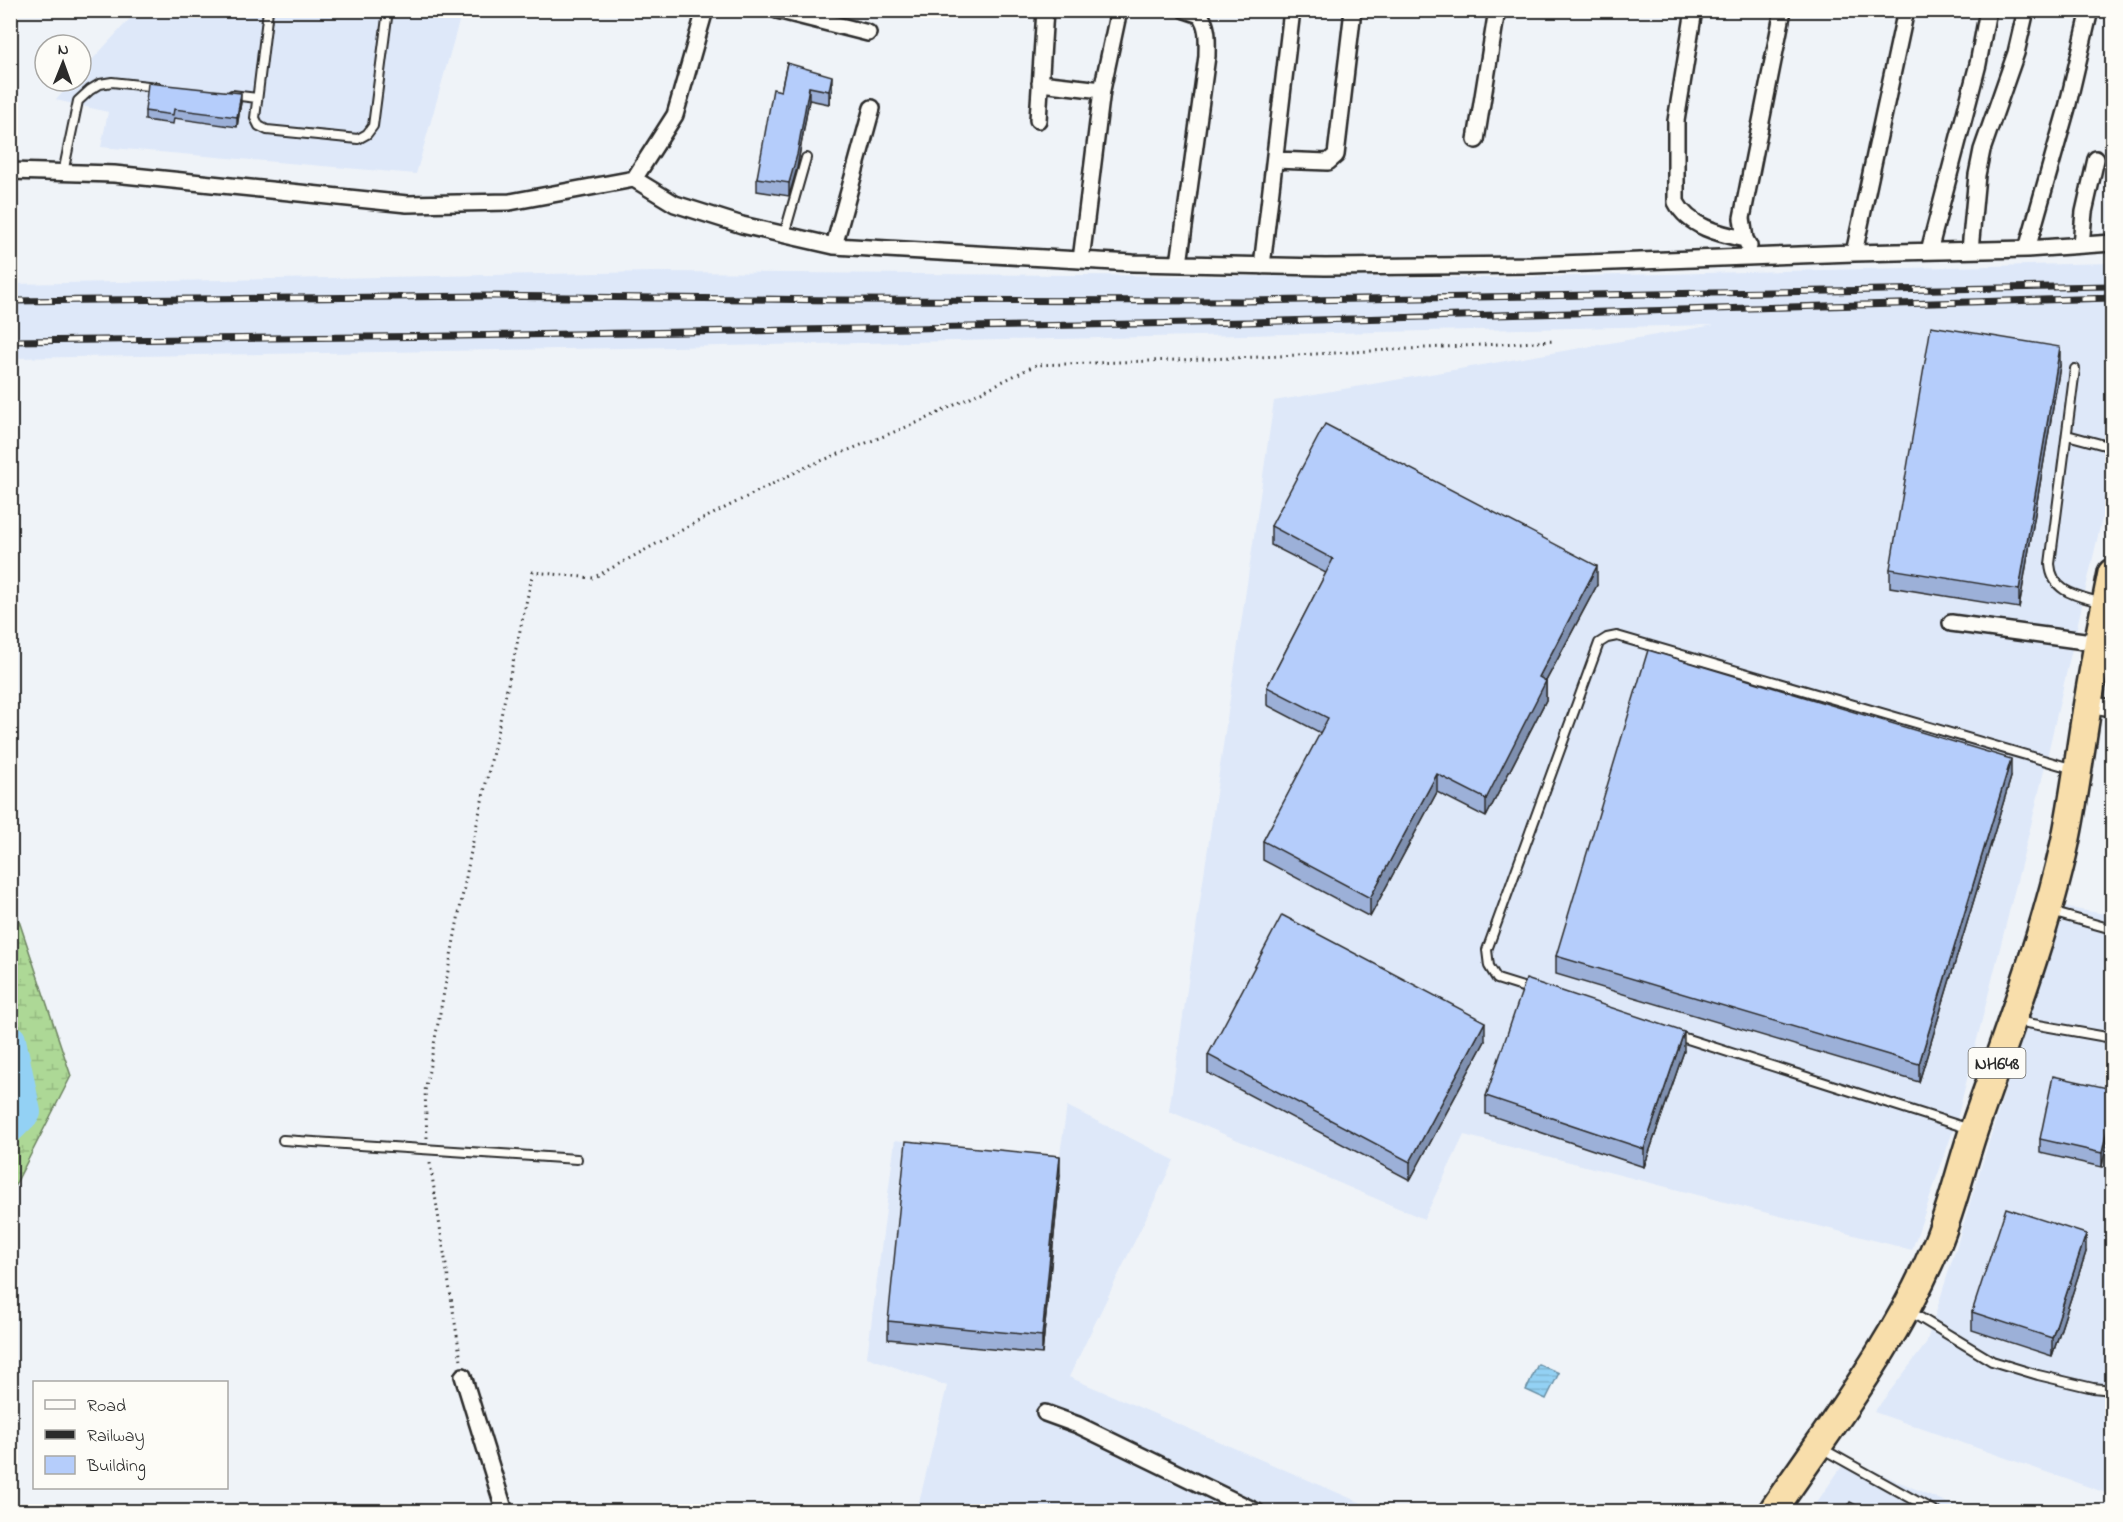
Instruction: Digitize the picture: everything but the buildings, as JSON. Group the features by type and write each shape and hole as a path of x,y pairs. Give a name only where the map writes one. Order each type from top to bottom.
{"highway":[{"name":"NH648","path":"1772,1512 1873,1365 1906,1309 1937,1243 2012,1020 2065,843 2079,770 2100,706 2098,644 2112,573"}],"street":[{"path":"634,179 675,115 705,10"},
{"path":"777,10 868,33"},
{"path":"1038,120 1045,10"},
{"path":"1081,260 1102,90 1119,10"},
{"path":"1179,264 1207,56 1206,26 1200,15 1185,10"},
{"path":"1262,266 1292,10"},
{"path":"1275,160 1328,162 1336,155 1353,10"},
{"path":"1476,140 1497,10"},
{"path":"1694,10 1676,121 1677,202 1681,212 1692,220 1716,233 1745,239"},
{"path":"1755,256 1745,239 1742,218 1783,10"},
{"path":"1854,253 1906,10"},
{"path":"1929,252 1978,64 1988,10"},
{"path":"1970,250 1977,175 1982,150 2016,53 2026,10"},
{"path":"2027,249 2067,108 2090,10"},
{"path":"1040,83 1102,90"},
{"path":"834,246 872,108"},
{"path":"2081,245 2084,212 2096,159"},
{"path":"10,171 114,174 407,204 510,202 634,179 675,204 742,225 834,246 1179,264 1337,267 1533,265 1755,256 2027,249 2112,243"},
{"path":"1951,623 2098,644"},
{"path":"463,1376 505,1512"},
{"path":"1045,1413 1078,1425 1257,1512"}],"lane":[{"path":"268,10 255,118 259,126 267,130 358,140 373,126 387,10"},
{"path":"63,173 78,101 90,90 100,84 112,82 168,88"},
{"path":"224,94 257,98"},
{"path":"784,235 806,158"},
{"path":"2075,369 2050,564 2051,575 2067,592 2106,603"},
{"path":"2067,435 2112,447"},
{"path":"1542,993 1497,979 1489,966 1487,950 1599,643 1607,638 1617,636 2079,770"},
{"path":"2046,911 2112,929"},
{"path":"2012,1020 2112,1038"},
{"path":"1667,1033 1974,1130"},
{"path":"283,1140 577,1159"},
{"path":"1906,1309 1992,1361 2038,1375 2093,1388 2112,1390"},
{"path":"1817,1446 1936,1512"}],"path":[{"path":"463,1376 428,1148 425,1091 472,846 533,573 593,578 806,467 924,420 1036,365 1260,357 1555,340"}],"shaded area":[{"path":"137,11 462,11 416,174 101,147 108,112 56,100 62,93 93,93 93,59"},
{"path":"2112,263 2112,475 2036,805 1957,1119 1912,1250 1464,1135 1424,1219 1169,1111 1274,401 1714,325 624,348 11,358 10,284 655,272 1496,278"},
{"path":"2062,907 2112,915 2112,1495 1874,1412 1926,1344"},
{"path":"1067,1106 1174,1160 1069,1377 1380,1511 917,1511 947,1386 867,1357 895,1140 1059,1161"},
{"path":"1847,1459 1966,1511 1810,1512"}],"green space":[{"path":"10,894 71,1076 11,1193 10,1193"}],"water":[{"path":"1538,1364 1559,1373 1546,1399 1526,1390"}],"waterway":[{"path":"10,1040 25,1112 10,1127"}],"railway":[{"path":"10,301 488,296 1247,301 2112,286"},
{"path":"10,341 459,336 1249,322 2112,298"}]}
